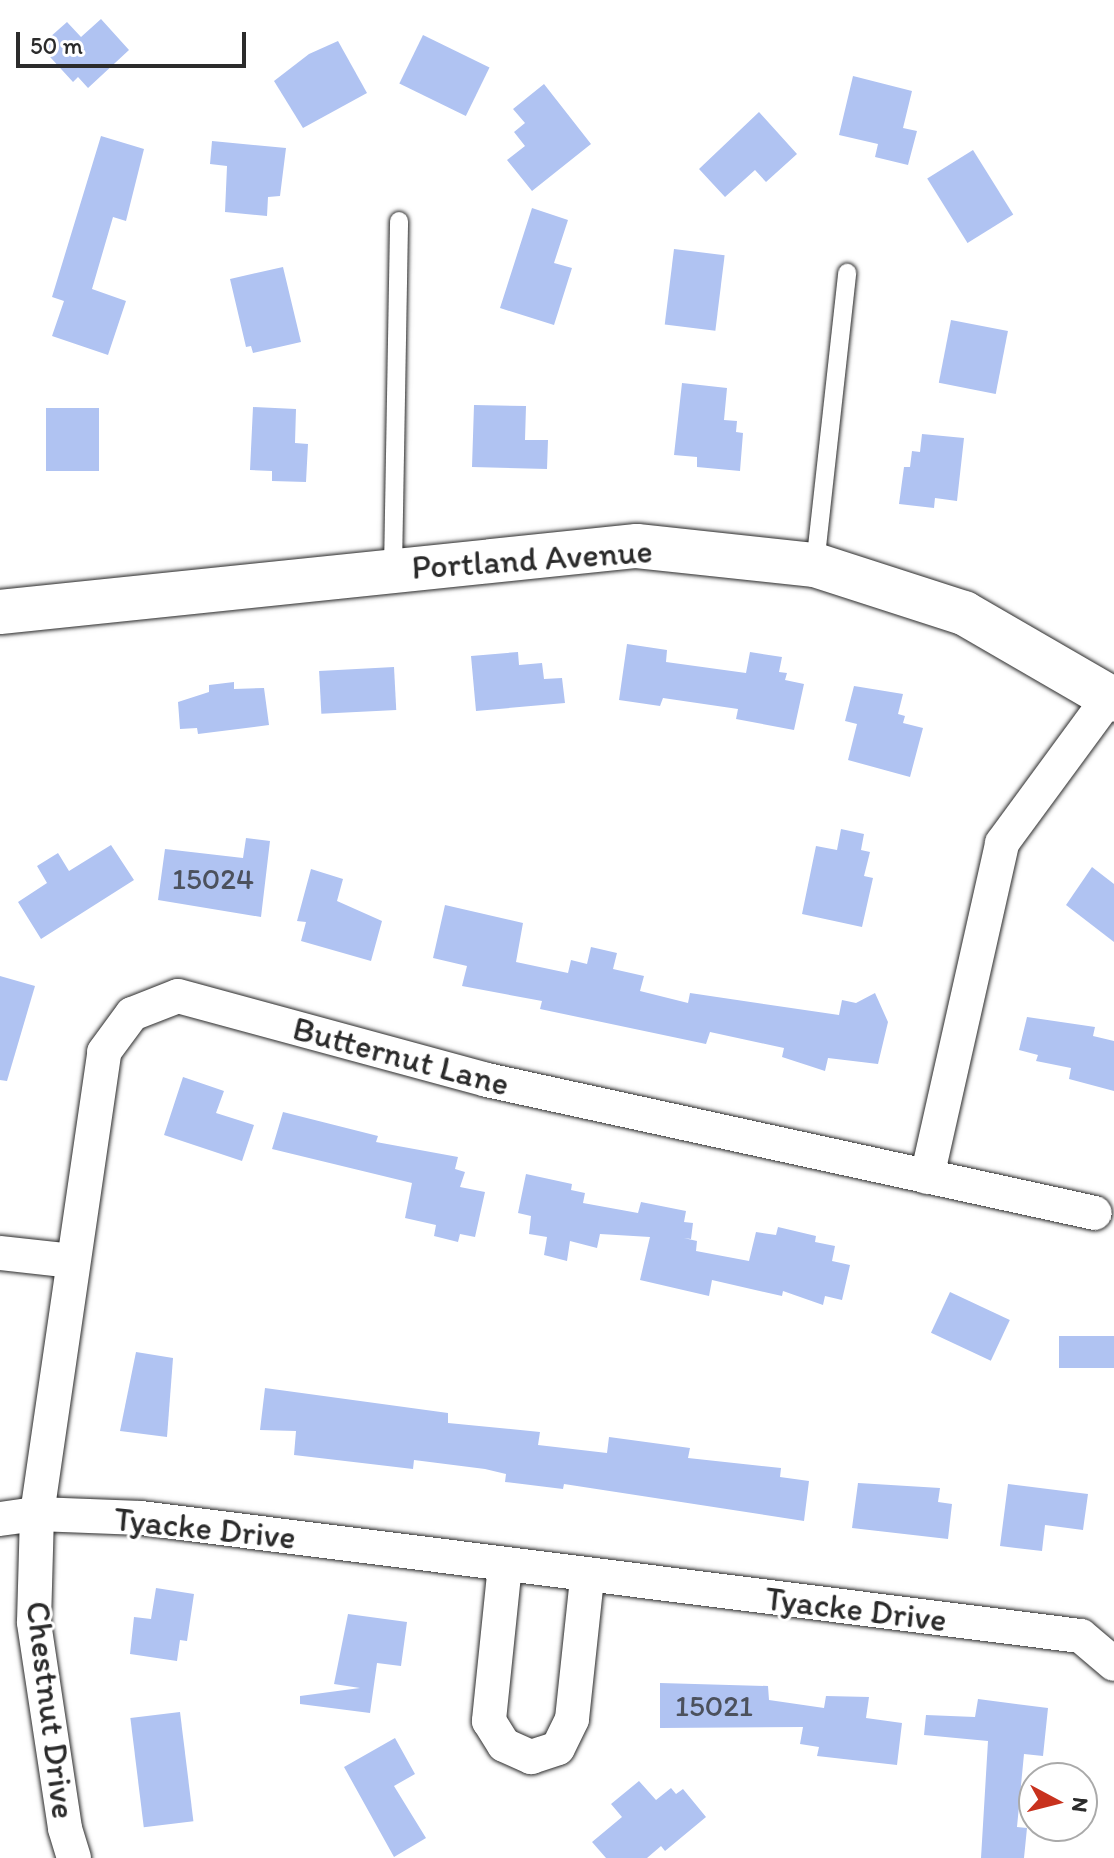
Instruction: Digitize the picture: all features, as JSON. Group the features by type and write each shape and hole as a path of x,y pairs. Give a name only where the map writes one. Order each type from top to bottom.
{"street":[{"name":"Portland Avenue","path":"0,612 637,546 815,565 964,613 1112,698"},
{"path":"927,1177 1002,843 1112,698"},
{"name":"Butternut Lane","path":"37,1514 104,1052 132,1014 178,996 487,1080 1095,1213"},
{"path":"0,1253 72,1261"},
{"name":"Tyacke Drive","path":"0,1519 37,1514 141,1518 587,1578 1081,1636 1114,1664"},
{"name":"Chestnut Drive","path":"37,1514 34,1622 65,1828 74,1858"},
{"path":"505,1565 489,1721 504,1745 531,1757 558,1748 572,1719 587,1578"}],"lane":[{"name":"Portland Avenue","path":"393,569 399,221"},
{"path":"815,565 847,273"}],"building":[{"path":"101,19 129,50 88,88 78,77 73,82 40,46 67,22 81,37"},
{"path":"423,35 490,67 466,116 399,84"},
{"path":"338,41 367,93 303,128 274,81 309,54"},
{"path":"853,76 912,91 903,128 917,131 908,165 875,157 878,144 839,135"},
{"path":"544,84 591,144 532,191 507,160 525,146 514,132 525,123 513,109"},
{"path":"759,112 797,154 766,182 755,170 725,197 699,169"},
{"path":"101,136 144,149 126,221 113,217 92,289 126,301 108,355 52,336 64,301 52,297"},
{"path":"212,141 286,148 280,196 268,197 267,216 225,212 227,166 210,164"},
{"path":"973,150 1013,214 967,243 927,179"},
{"path":"532,208 568,220 554,263 572,268 554,325 500,308"},
{"path":"674,249 725,255 715,331 665,324"},
{"path":"283,267 301,342 253,353 251,346 246,347 230,279"},
{"path":"951,320 1008,331 996,394 939,383"},
{"path":"682,383 727,388 724,420 737,421 736,432 743,433 740,471 697,467 697,457 674,455"},
{"path":"474,405 526,406 525,440 548,440 547,469 472,467"},
{"path":"253,407 296,409 295,443 308,444 306,482 272,481 272,471 250,470"},
{"path":"46,408 99,408 99,471 46,471"},
{"path":"922,434 964,438 957,501 935,498 934,508 899,504 904,467 910,467 912,451 920,452"},
{"path":"627,644 667,650 666,662 746,673 750,652 782,657 779,672 787,673 785,680 804,684 794,730 736,719 738,709 663,698 660,706 619,700"},
{"path":"518,652 519,665 542,663 544,679 562,678 565,703 476,711 471,656"},
{"path":"394,667 396,710 321,714 319,671"},
{"path":"234,682 234,689 264,688 269,725 198,734 197,728 180,729 178,702 209,692 209,685"},
{"path":"854,686 903,694 898,714 905,716 903,723 923,728 910,777 848,760 857,724 845,721"},
{"path":"841,829 864,834 861,850 870,852 864,876 873,878 862,927 802,914 816,846 837,850"},
{"path":"246,838 270,841 261,917 158,900 165,849 243,858"},
{"path":"111,845 134,880 41,939 18,902 47,883 37,866 58,853 69,871"},
{"path":"1092,867 1114,884 1114,942 1066,905"},
{"path":"311,869 343,879 337,901 382,921 371,961 301,941 306,922 297,921"},
{"path":"445,905 523,923 516,962 568,973 571,960 587,964 591,947 617,953 613,969 644,976 640,991 688,1003 690,993 839,1015 842,1000 856,1003 875,993 888,1022 878,1064 828,1058 825,1071 782,1057 784,1048 710,1032 706,1044 540,1009 542,1001 462,986 467,966 433,958"},
{"path":"0,976 35,986 7,1081 0,1080"},
{"path":"1027,1017 1095,1027 1093,1036 1114,1041 1114,1091 1069,1079 1071,1068 1036,1061 1038,1055 1019,1050"},
{"path":"183,1077 224,1091 216,1113 254,1125 242,1161 164,1135"},
{"path":"283,1112 378,1136 376,1142 458,1157 455,1169 465,1172 460,1187 485,1192 475,1237 460,1234 458,1242 434,1236 436,1225 405,1218 412,1183 272,1149"},
{"path":"526,1174 572,1184 571,1190 585,1193 583,1203 638,1213 641,1202 686,1211 684,1222 693,1223 691,1239 684,1238 697,1241 696,1251 749,1261 756,1232 776,1235 778,1227 816,1236 815,1242 835,1246 832,1261 850,1265 842,1300 825,1296 823,1305 783,1291 782,1296 712,1280 709,1296 640,1280 650,1237 600,1234 597,1248 570,1241 567,1261 544,1255 547,1237 529,1234 531,1216 518,1213"},
{"path":"950,1292 1010,1320 991,1361 931,1333"},
{"path":"1059,1336 1114,1336 1114,1368 1059,1368"},
{"path":"136,1352 173,1358 167,1437 120,1431"},
{"path":"265,1388 448,1413 448,1423 540,1432 538,1445 607,1453 609,1437 690,1448 688,1458 781,1468 780,1477 809,1481 804,1521 564,1484 563,1489 505,1482 506,1474 485,1469 414,1460 413,1469 294,1455 296,1431 260,1430"},
{"path":"858,1483 940,1488 938,1502 952,1504 948,1539 852,1528"},
{"path":"1008,1484 1088,1494 1083,1530 1045,1525 1042,1551 1000,1546"},
{"path":"156,1588 194,1594 187,1641 180,1640 177,1661 130,1654 134,1617 151,1619"},
{"path":"348,1614 407,1622 401,1666 377,1663 370,1713 300,1704 300,1696 360,1688 334,1684"},
{"path":"660,1683 768,1686 769,1700 824,1708 826,1696 869,1697 866,1718 902,1723 897,1765 817,1756 819,1747 800,1744 803,1727 660,1728"},
{"path":"978,1699 1048,1708 1043,1756 1024,1754 1023,1762 1018,1762 1017,1827 1018,1842 1026,1842 1024,1858 981,1858 988,1741 924,1735 926,1715 975,1717"},
{"path":"180,1712 193,1821 144,1827 130,1718"},
{"path":"395,1738 415,1774 394,1786 426,1838 394,1857 344,1767"},
{"path":"639,1781 656,1800 671,1788 676,1794 683,1789 706,1817 665,1851 661,1846 647,1858 606,1858 592,1842 622,1817 611,1804"}]}
